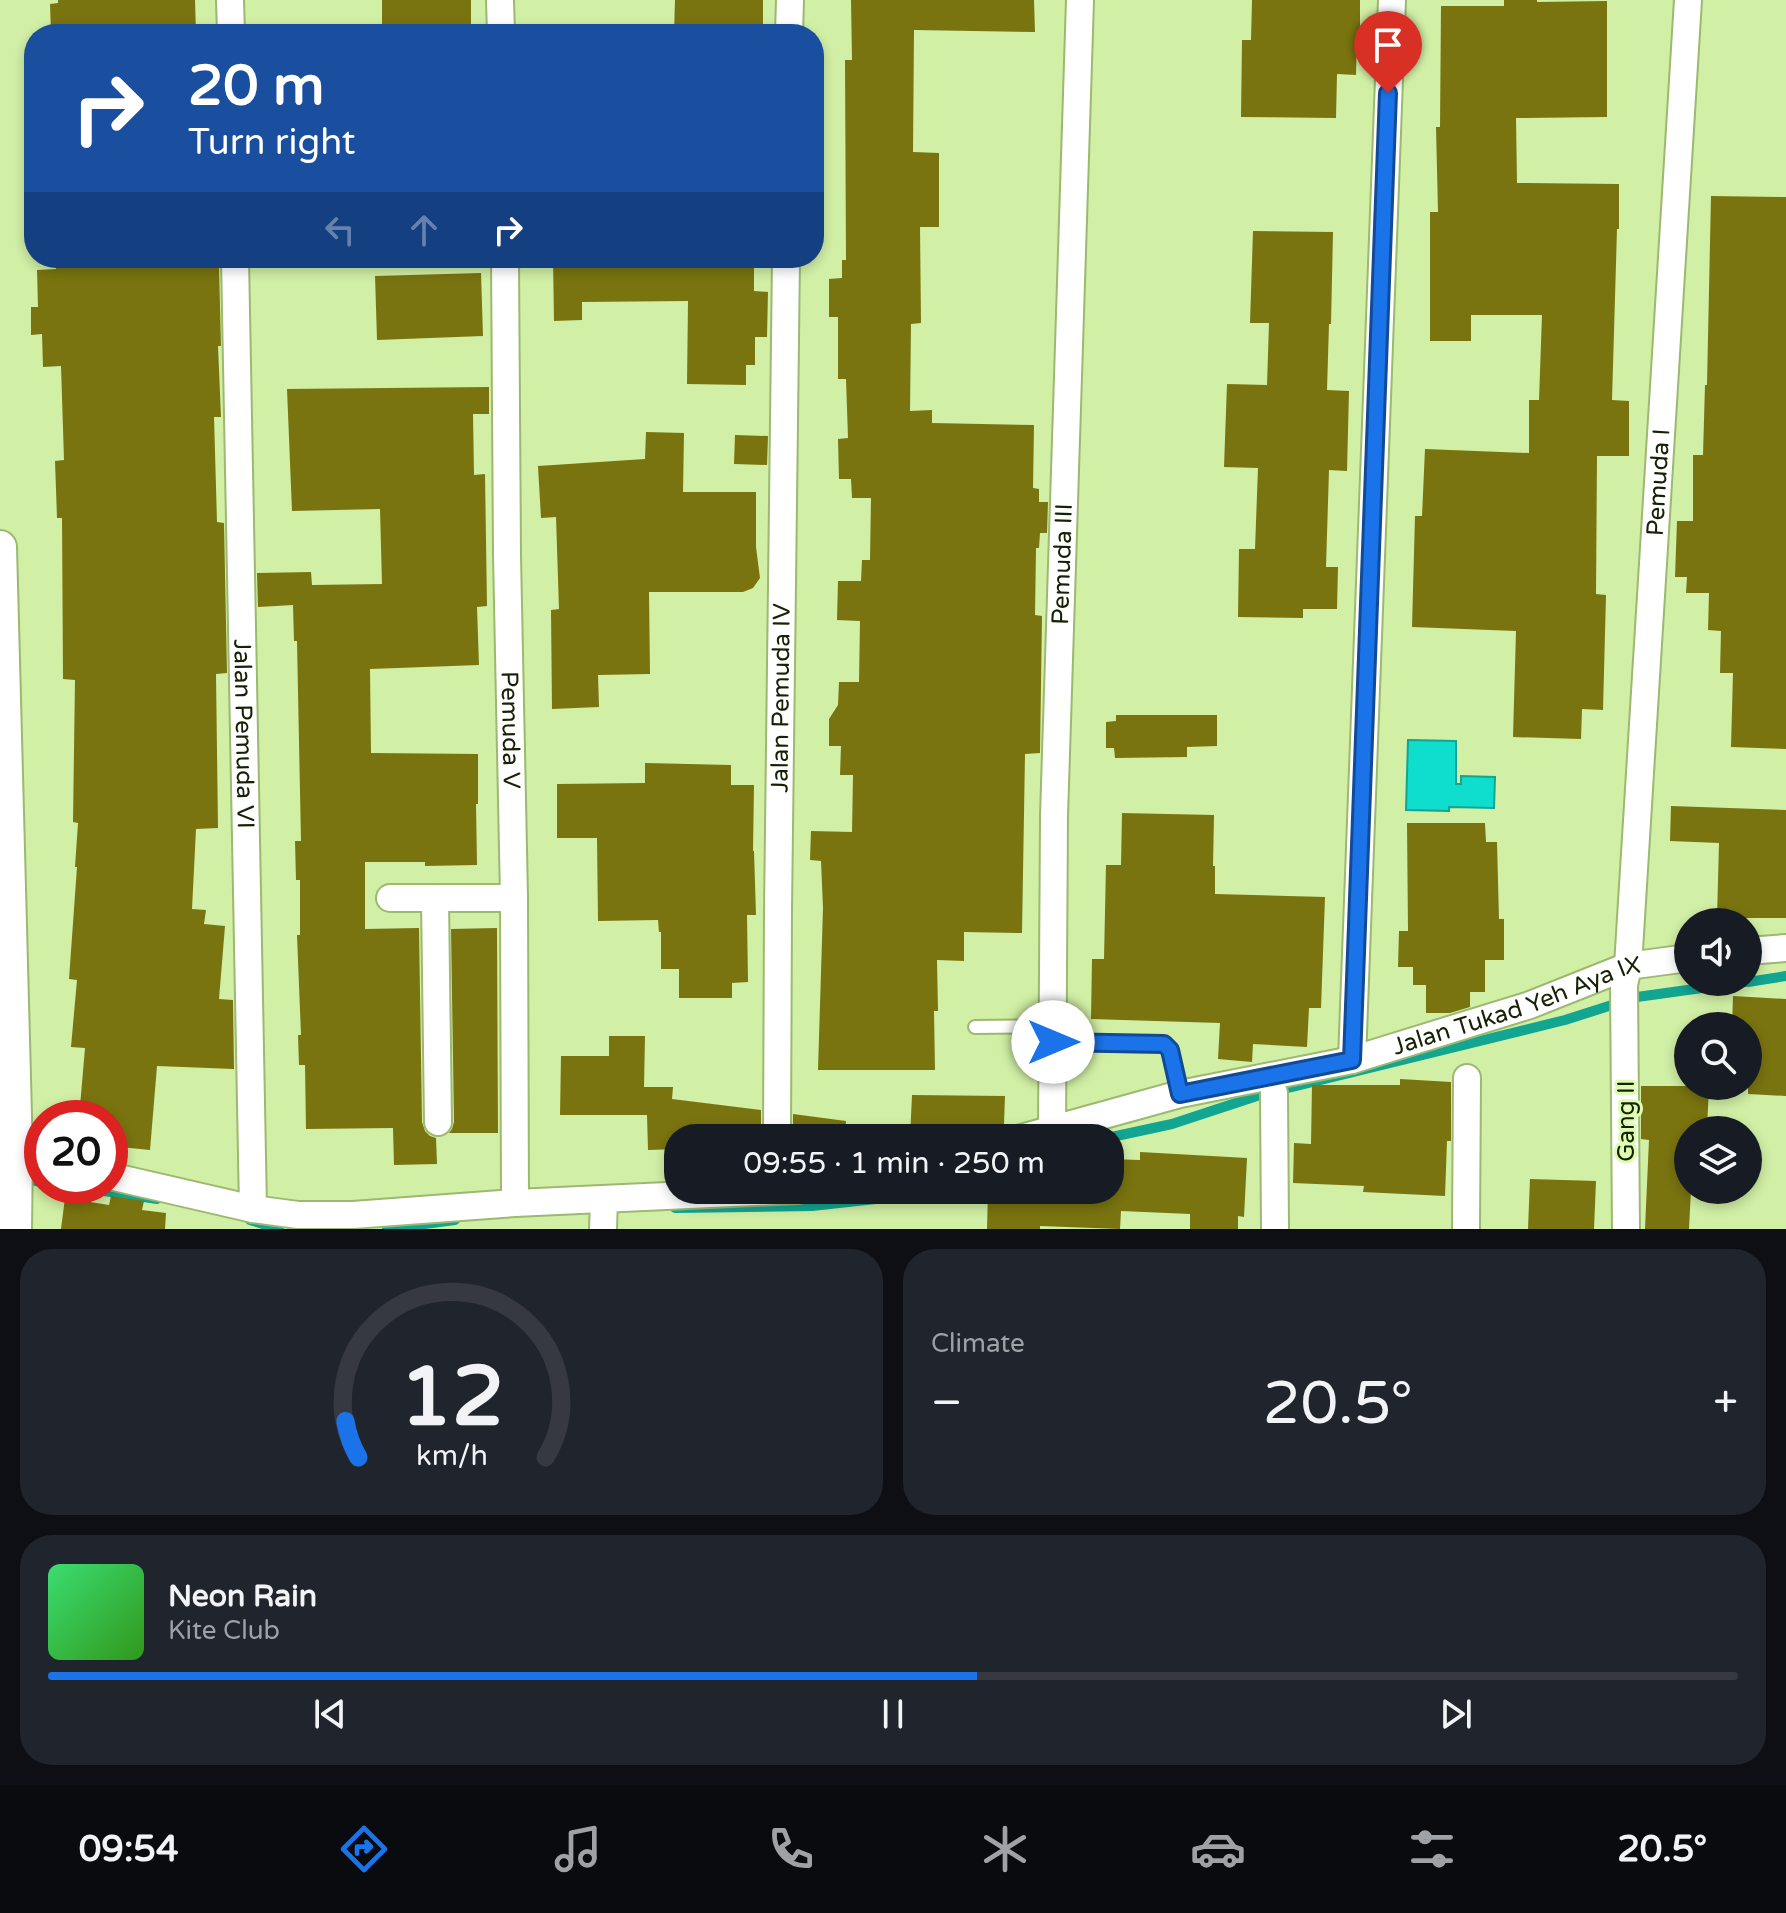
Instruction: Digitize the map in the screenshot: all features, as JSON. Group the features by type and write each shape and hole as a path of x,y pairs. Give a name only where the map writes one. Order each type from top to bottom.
{"street":[{"path":"230,0 231,24"},
{"path":"500,0 501,24"},
{"path":"789,24 790,0"},
{"name":"Pemuda III","path":"1052,1124 1056,739 1080,0"},
{"path":"1352,1060 1392,0"},
{"name":"Pemuda I","path":"1625,993 1688,0"},
{"name":"Jalan Pemuda VI","path":"235,268 253,1209"},
{"name":"Pemuda V","path":"505,268 515,1203"},
{"name":"Jalan Pemuda IV","path":"777,1124 786,268"},
{"path":"0,547 19,1155 15,1229"},
{"path":"390,898 514,898"},
{"path":"435,899 438,1122"},
{"path":"1762,950 1786,948"},
{"name":"Jalan Tukad Yeh Aya IX","path":"1073,1124 1180,1094 1352,1060 1530,1005 1625,993 1674,966"},
{"name":"Gang II","path":"1625,993 1626,1229"},
{"path":"1466,1229 1467,1078"},
{"path":"1274,1093 1275,1229"},
{"path":"128,1180 253,1209 298,1215 353,1215 664,1196"},
{"path":"603,1229 604,1199"}],"lane":[{"path":"975,1027 1164,1044 1170,1050 1180,1094"}],"water":[{"path":"1408,740 1456,741 1456,784 1461,784 1461,776 1495,777 1494,808 1406,810"}],"building":[{"path":"58,0 195,0 196,24 51,24 50,4 58,3"},
{"path":"382,0 471,0 471,24 382,24"},
{"path":"675,0 763,0 763,24 674,24"},
{"path":"851,0 1034,0 1035,32 914,30 913,152 939,153 939,227 920,227 921,323 911,324 910,411 932,410 932,423 1034,425 1033,488 1039,489 1039,502 1048,502 1047,533 1040,533 1039,548 1036,548 1035,615 1042,616 1040,753 1025,754 1022,933 964,932 964,961 937,960 935,1070 818,1070 823,908 821,861 810,860 811,831 852,832 853,775 840,775 841,746 829,746 829,719 838,705 839,682 859,682 860,621 837,620 838,581 861,581 862,560 870,560 871,498 852,498 851,479 839,479 838,439 848,438 846,379 838,379 838,317 829,317 829,279 842,278 842,260 846,260 845,60 852,60"},
{"path":"1252,0 1360,0 1356,75 1337,74 1336,118 1241,117 1242,40 1251,40"},
{"path":"1504,0 1607,1 1607,117 1516,118 1517,183 1619,184 1612,400 1629,401 1629,456 1597,456 1596,594 1606,595 1603,710 1582,709 1581,739 1513,737 1516,631 1412,627 1415,516 1422,516 1425,449 1529,453 1529,400 1539,400 1542,315 1471,315 1471,341 1430,341 1430,212 1438,212 1436,127 1440,127 1441,6 1504,6"},
{"path":"1711,196 1786,197 1786,749 1731,747 1733,673 1720,673 1721,631 1708,630 1709,593 1686,593 1687,577 1675,577 1677,521 1693,521 1693,455 1703,455"},
{"path":"1253,231 1333,232 1327,390 1349,391 1347,471 1329,470 1326,567 1338,567 1337,609 1303,609 1303,618 1238,617 1239,549 1255,549 1258,468 1224,467 1227,384 1267,385 1269,323 1250,323"},
{"path":"219,268 221,417 214,417 217,522 224,523 227,673 216,674 218,828 196,829 192,909 206,910 204,924 225,926 219,999 233,1000 234,1069 157,1066 150,1150 128,1148 128,1100 81,1100 85,1048 71,1047 77,980 69,979 78,823 73,822 75,680 63,679 62,518 57,518 55,461 64,460 61,366 43,367 42,334 31,335 31,307 38,307 37,270"},
{"path":"553,268 754,268 754,291 768,292 767,337 755,337 755,365 746,365 746,385 687,384 688,301 582,302 582,320 554,321"},
{"path":"481,273 483,336 377,340 375,276"},
{"path":"489,387 489,414 473,414 474,475 485,474 487,606 477,607 479,665 370,669 371,753 478,754 477,865 365,862 365,929 419,928 422,1122 425,1131 436,1138 437,1164 394,1165 393,1128 306,1129 305,1065 299,1065 298,1035 301,1035 297,935 300,935 300,880 296,880 295,841 301,841 297,641 294,641 293,605 258,607 257,573 311,572 312,585 382,584 380,509 292,511 287,389"},
{"path":"646,432 684,433 683,492 756,492 756,547 760,578 753,588 743,592 649,592 650,674 598,675 599,707 552,709 551,610 559,609 556,517 541,518 538,466 645,459"},
{"path":"735,435 768,436 767,465 734,464"},
{"path":"1116,715 1217,715 1217,746 1187,747 1187,757 1115,758 1114,748 1106,748 1106,722 1116,721"},
{"path":"645,763 731,765 731,785 754,785 756,915 747,915 748,982 732,983 732,998 679,998 679,969 661,969 658,920 598,921 597,838 557,838 557,784 645,783"},
{"path":"1671,806 1786,810 1786,918 1762,918 1762,908 1717,908 1719,843 1670,841"},
{"path":"1122,813 1214,815 1215,894 1325,897 1321,1008 1309,1008 1307,1047 1253,1044 1252,1062 1218,1059 1220,1023 1091,1019 1092,959 1104,959 1106,865 1121,865"},
{"path":"1407,823 1485,823 1486,842 1497,842 1499,919 1504,919 1504,960 1485,960 1485,992 1470,992 1470,1007 1450,1013 1426,1013 1426,985 1413,985 1413,967 1398,967 1399,931 1408,931"},
{"path":"497,928 498,1133 449,1133 454,1122 451,929"},
{"path":"1733,996 1786,999 1786,1096 1762,1095 1762,1012 1732,1012"},
{"path":"609,1036 645,1036 644,1087 673,1087 672,1099 761,1110 761,1124 664,1124 664,1149 648,1150 647,1115 560,1115 561,1056 609,1056"},
{"path":"1400,1079 1451,1082 1451,1141 1447,1141 1445,1196 1363,1192 1364,1186 1293,1183 1294,1143 1311,1144 1312,1085 1400,1085"},
{"path":"1641,1086 1674,1086 1674,1100 1708,1100 1708,1116 1674,1116 1674,1204 1690,1204 1689,1229 1645,1229 1649,1140 1641,1139"},
{"path":"912,1095 1005,1096 1004,1124 911,1124"},
{"path":"793,1114 846,1121 846,1124 793,1124"},
{"path":"1140,1152 1247,1158 1244,1217 1238,1216 1238,1229 1190,1229 1190,1214 1121,1211 1120,1229 1040,1226 1040,1229 987,1229 988,1204 1124,1204 1124,1159 1140,1160"},
{"path":"1530,1179 1596,1181 1594,1229 1528,1229"},
{"path":"128,1199 144,1201 142,1210 166,1213 165,1229 61,1229 64,1204 128,1204"}],"waterway":[{"path":"1762,980 1786,976"},
{"path":"1280,1090 1565,1020 1637,997 1674,992"},
{"path":"1124,1134 1172,1124 1260,1095"},
{"path":"128,1195 157,1199"},
{"path":"675,1208 830,1204"},
{"path":"250,1220 279,1229"},
{"path":"387,1229 455,1220"}],"route":[{"path":"1053,1042 1164,1044 1170,1050 1180,1094 1352,1060 1388,93"}]}
